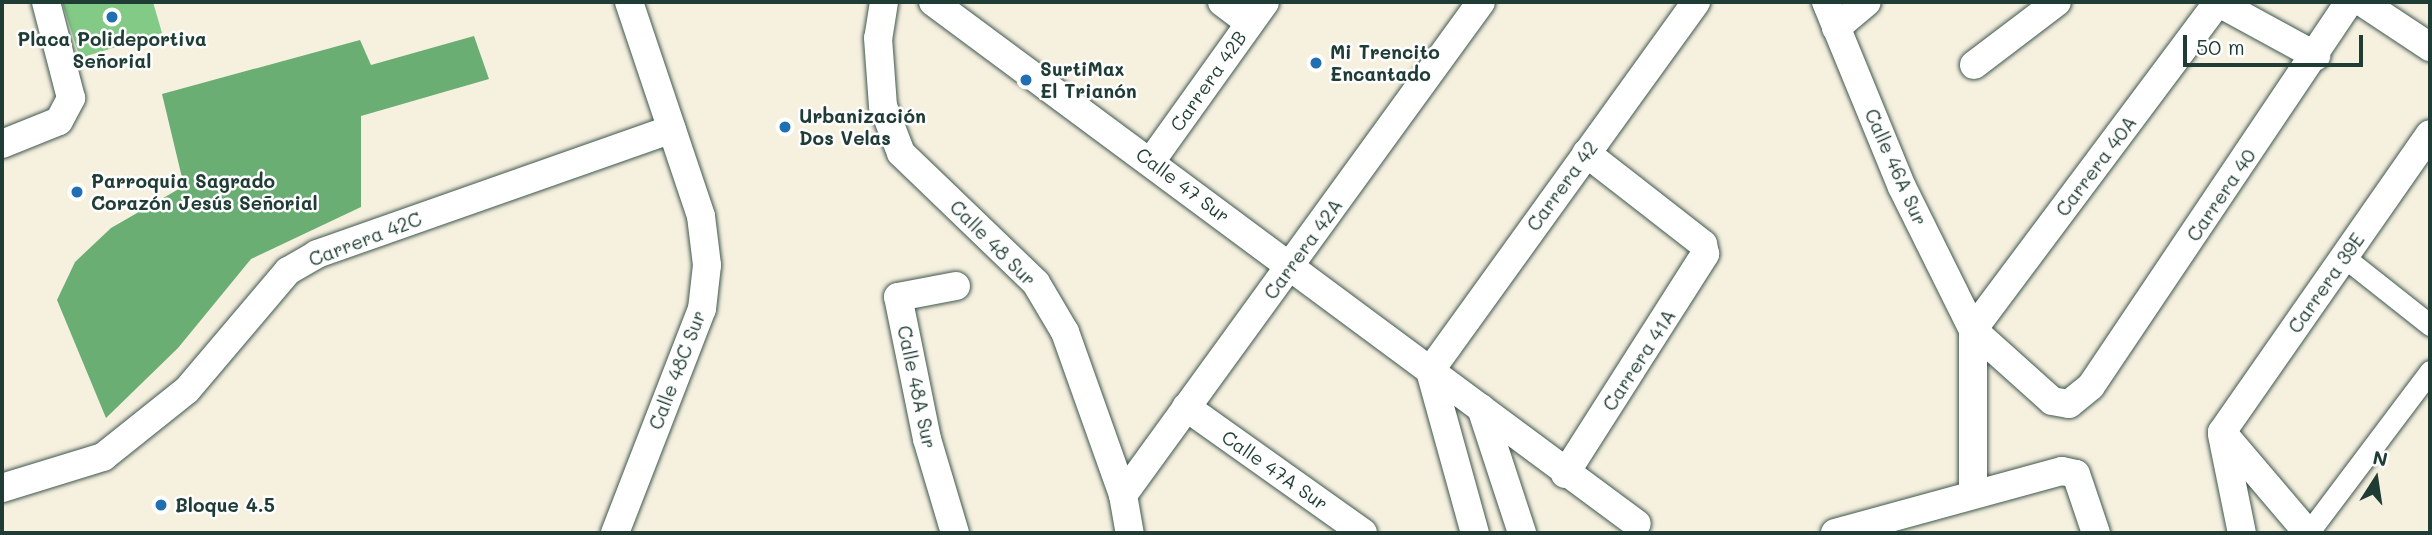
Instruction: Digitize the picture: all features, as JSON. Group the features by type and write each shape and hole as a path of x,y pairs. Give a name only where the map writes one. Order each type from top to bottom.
{"street":[{"path":"2,144 59,121 71,98 46,2"},
{"name":"Calle 48C Sur","path":"615,533 702,309 708,265 701,216 629,2"},
{"name":"Calle 48 Sur","path":"884,2 878,38 883,106 901,153 1036,283 1065,332 1122,495 1130,533"},
{"name":"Calle 47 Sur","path":"933,2 1152,160 1565,474 1637,524"},
{"path":"1222,2 1257,12"},
{"name":"Carrera 42A","path":"1122,495 1481,2"},
{"name":"Carrera 42","path":"1430,371 1696,2"},
{"name":"Calle 46A Sur","path":"1826,2 1902,187 1973,330 2052,401 2069,404 2091,386"},
{"path":"1836,27 1867,2"},
{"path":"1974,65 2057,2"},
{"path":"2218,2 2316,56"},
{"name":"Carrera 40A","path":"1973,330 2218,2"},
{"name":"Carrera 40","path":"2091,386 2316,56 2349,2"},
{"path":"2362,2 2430,47"},
{"name":"Carrera 42B","path":"1152,160 1257,12"},
{"name":"Carrera 42C","path":"2,488 103,457 187,390 288,271 317,254 672,130"},
{"name":"Carrera 39E","path":"2222,432 2430,134"},
{"name":"Carrera 41A","path":"1565,474 1702,265 1703,244 1586,153"},
{"path":"2344,257 2430,325"},
{"name":"Calle 48A Sur","path":"955,533 927,439 898,297 956,286"},
{"name":"Calle 46A Sur","path":"1973,330 1973,492"},
{"path":"1430,371 1475,533"},
{"path":"2222,432 2308,533 2430,371"},
{"name":"Calle 47A Sur","path":"1186,407 1363,533"},
{"path":"1481,408 1522,533"},
{"path":"2222,432 2242,533"},
{"path":"1835,533 1973,492 2062,471 2076,474 2096,533"}],"green space":[{"name":"Placa Polideportiva Señorial","path":"62,2 153,2 162,33 80,58"},
{"path":"474,36 489,79 361,116 361,207 251,259 178,348 106,418 57,300 75,262 111,228 184,186 162,94 360,40 371,65"}],"place":[{"name":"Placa Polideportiva Señorial","path":"112,17"},
{"name":"Mi Trencito Encantado","path":"1316,63"},
{"name":"SurtiMax El Trianón","path":"1026,80"},
{"name":"Urbanización Dos Velas","path":"785,127"},
{"name":"Parroquia Sagrado Corazón Jesús Señorial","path":"77,192"},
{"name":"Bloque 4.5","path":"161,505"}]}
